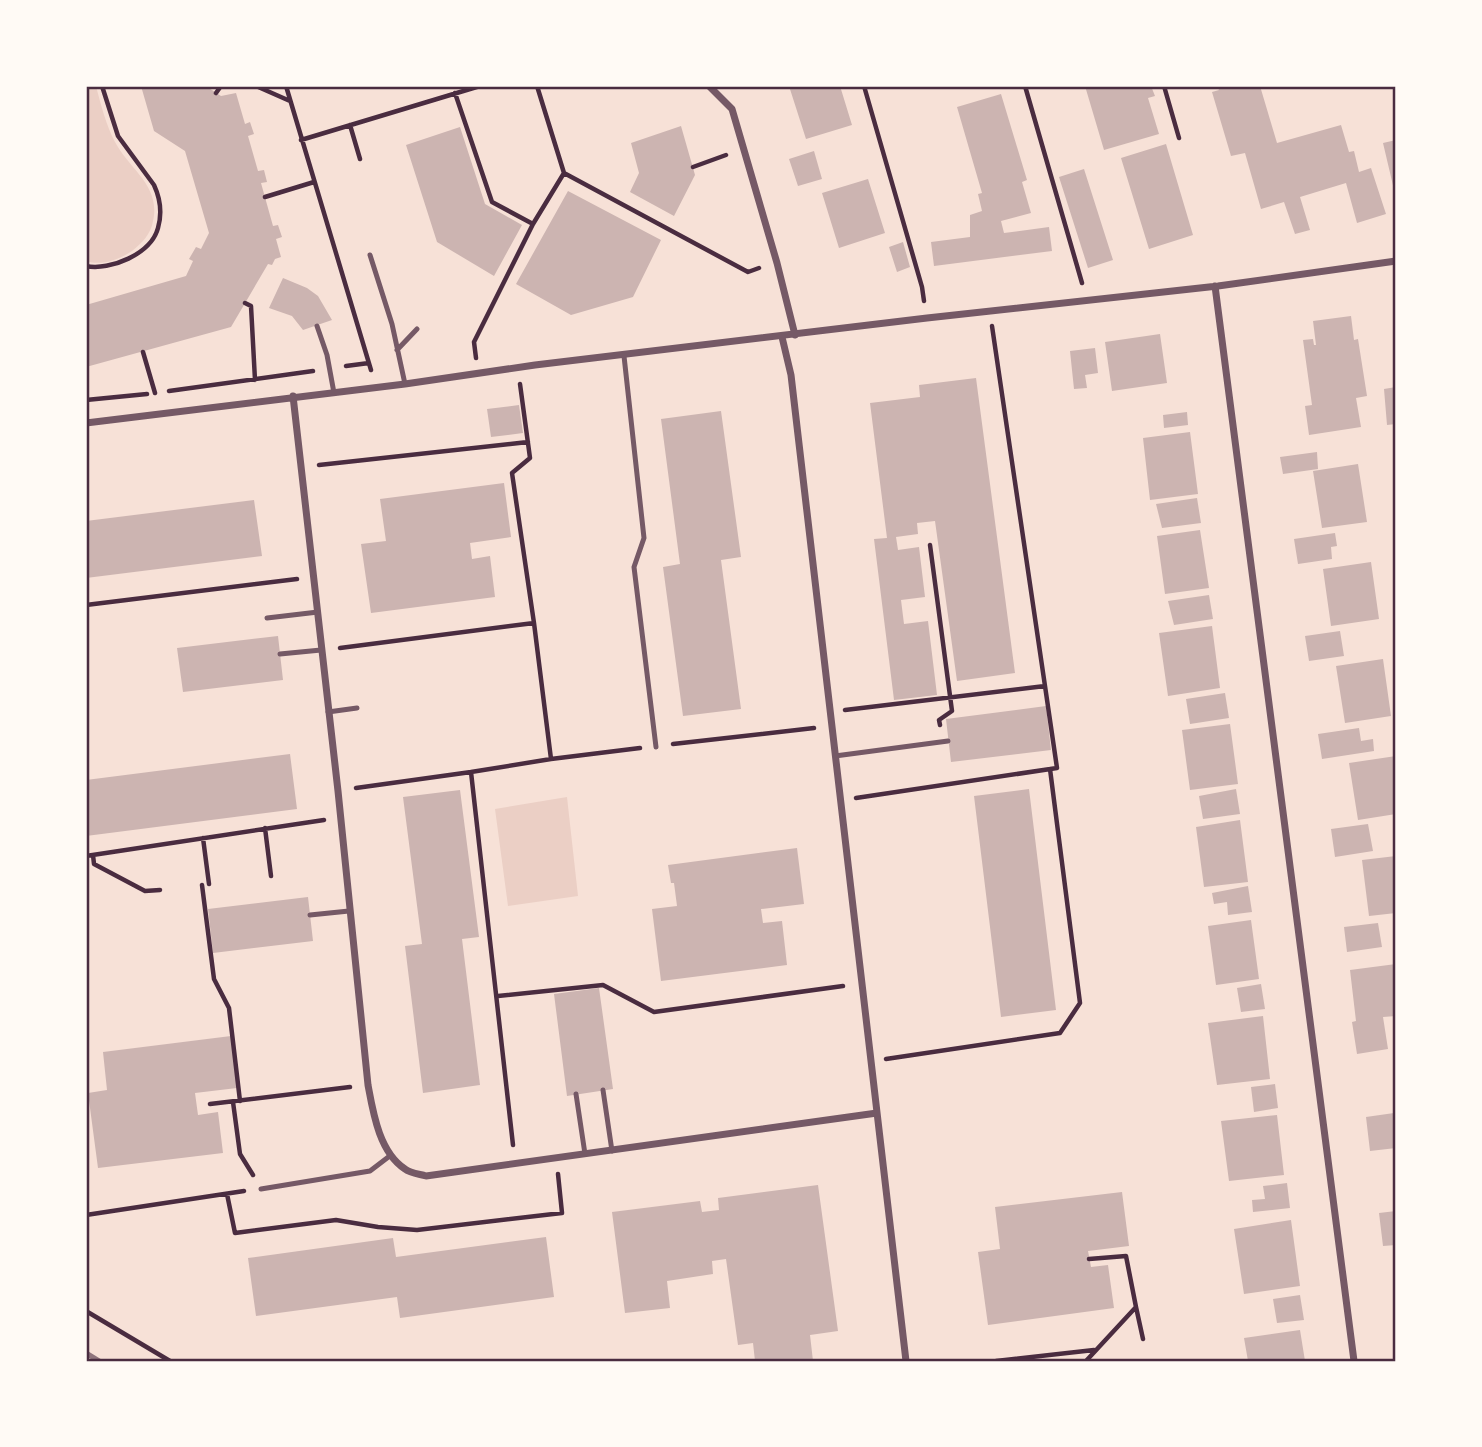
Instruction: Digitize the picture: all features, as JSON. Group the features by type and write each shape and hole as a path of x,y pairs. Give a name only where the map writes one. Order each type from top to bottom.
{"street":[{"path":"709,86 732,109 795,335"},
{"path":"86,424 517,368 1215,286 1396,261"},
{"path":"1215,286 1354,1361"},
{"path":"782,337 791,375 906,1361"},
{"path":"293,396 315,577 368,1085 375,1122 391,1155 405,1170 426,1176 877,1113"}],"lane":[{"path":"370,255 392,324 405,384"},
{"path":"317,326 334,393"},
{"path":"397,349 417,329"},
{"path":"624,356 644,538 634,567 656,747"},
{"path":"267,618 318,612"},
{"path":"280,654 321,650"},
{"path":"328,712 357,708"},
{"path":"835,756 945,741"},
{"path":"310,915 349,911"},
{"path":"603,1090 612,1151"},
{"path":"576,1094 585,1154"},
{"path":"261,1189 370,1171 391,1155"}],"path":[{"path":"86,266 110,267 134,255 153,238 158,230 160,217 158,194 118,136 102,86"},
{"path":"216,93 221,86"},
{"path":"256,86 290,101"},
{"path":"286,86 369,363 374,388"},
{"path":"301,140 478,86"},
{"path":"537,86 564,173 748,272 777,263"},
{"path":"864,86 922,287 927,318"},
{"path":"1025,86 1081,277 1084,301"},
{"path":"1164,86 1179,138"},
{"path":"456,93 492,202 505,212 533,224"},
{"path":"350,125 360,159"},
{"path":"693,167 744,149"},
{"path":"473,168 480,166"},
{"path":"478,373 474,342 533,224 564,173"},
{"path":"265,197 314,181"},
{"path":"245,303 251,306 256,380"},
{"path":"841,800 1057,768 990,312"},
{"path":"143,352 155,393"},
{"path":"86,400 256,380 369,363"},
{"path":"517,368 530,458 512,473 551,759"},
{"path":"301,467 528,442"},
{"path":"930,545 952,711 939,720 945,741"},
{"path":"86,605 315,577"},
{"path":"321,650 534,623"},
{"path":"830,712 1045,686"},
{"path":"338,791 551,759 831,726"},
{"path":"871,1061 1060,1032 1080,1003 1050,769"},
{"path":"471,772 515,1165"},
{"path":"86,856 340,818"},
{"path":"265,828 271,876"},
{"path":"203,838 209,884"},
{"path":"93,855 94,864 135,886 145,891 160,890"},
{"path":"202,885 214,979 229,1008 240,1101"},
{"path":"497,996 603,985 654,1012 862,983"},
{"path":"210,1104 368,1085"},
{"path":"86,1215 261,1189 240,1154 233,1102"},
{"path":"227,1194 235,1233 336,1220 416,1230 562,1213 556,1159"},
{"path":"1089,1259 1126,1256 1143,1339"},
{"path":"1086,1361 1136,1307"},
{"path":"86,1311 170,1361"},
{"path":"996,1361 1095,1350"}],"shaded area":[{"path":"86,86 96,86 112,135 153,198 152,226 143,241 127,254 104,262 86,261"},
{"path":"567,797 578,896 508,906 495,809"}],"building":[{"path":"141,86 206,86 221,96 236,93 245,124 250,122 254,134 248,136 258,171 264,170 267,182 261,183 273,226 278,225 282,237 276,239 281,257 275,259 272,265 268,264 231,327 86,367 86,305 186,276 193,261 189,259 196,247 201,249 209,233 185,151 154,131"},
{"path":"789,86 840,86 852,125 806,139"},
{"path":"1085,86 1151,86 1155,96 1148,98 1159,134 1104,150"},
{"path":"1217,86 1260,86 1277,143 1341,125 1349,152 1354,151 1359,172 1371,168 1386,214 1357,223 1346,183 1300,197 1310,230 1295,234 1284,202 1261,209 1245,153 1231,156 1212,92 1219,90"},
{"path":"1001,94 1027,180 1022,182 1031,213 1001,221 1004,233 1049,227 1052,251 934,266 931,242 970,237 970,215 982,211 978,194 982,193 957,107"},
{"path":"681,126 695,175 674,216 630,192 639,173 631,143"},
{"path":"460,127 485,204 522,225 494,276 437,242 406,145"},
{"path":"1396,140 1396,193 1395,194 1383,143"},
{"path":"1166,144 1193,235 1149,249 1121,158"},
{"path":"814,151 822,179 798,186 789,159"},
{"path":"1084,169 1113,260 1088,268 1059,177"},
{"path":"868,179 885,233 839,248 822,193"},
{"path":"568,191 661,240 633,297 571,315 516,284"},
{"path":"903,242 910,267 897,272 889,247"},
{"path":"283,278 318,296 332,320 303,330 292,316 269,308"},
{"path":"1351,316 1354,340 1358,339 1367,396 1356,398 1361,427 1309,435 1305,406 1312,405 1303,340 1313,339 1316,345 1313,321"},
{"path":"1160,334 1167,383 1112,391 1105,342"},
{"path":"1095,348 1098,373 1085,375 1087,388 1074,389 1070,351"},
{"path":"976,378 1015,673 957,681 935,521 917,523 918,534 896,537 898,550 919,547 925,597 901,600 904,624 928,621 937,695 894,700 874,539 887,538 870,403 920,397 919,385"},
{"path":"1396,387 1396,424 1387,425 1384,389"},
{"path":"519,405 523,433 491,437 487,409"},
{"path":"721,411 741,557 721,560 741,709 683,716 663,567 680,564 661,419"},
{"path":"1187,412 1188,425 1164,428 1163,415"},
{"path":"1190,432 1198,494 1150,500 1143,438"},
{"path":"1317,452 1318,469 1283,474 1280,457"},
{"path":"1358,464 1367,522 1322,528 1313,471"},
{"path":"504,483 511,537 470,543 472,559 490,556 495,597 371,613 361,544 386,541 380,499"},
{"path":"1197,498 1201,523 1162,528 1156,504"},
{"path":"254,500 262,556 86,578 86,521"},
{"path":"1200,530 1209,588 1165,594 1157,536"},
{"path":"1335,533 1337,546 1331,547 1332,559 1298,564 1294,539"},
{"path":"1371,562 1379,619 1331,626 1323,569"},
{"path":"1209,595 1213,619 1174,625 1168,601"},
{"path":"1212,626 1220,688 1168,696 1159,633"},
{"path":"1340,631 1344,656 1309,661 1305,636"},
{"path":"278,636 283,680 183,692 177,648"},
{"path":"1383,659 1391,716 1345,723 1336,666"},
{"path":"1225,693 1229,718 1190,724 1186,699"},
{"path":"1046,706 1051,750 951,762 946,719"},
{"path":"1230,724 1238,784 1190,790 1182,730"},
{"path":"1359,728 1361,741 1373,739 1374,751 1322,759 1318,734"},
{"path":"290,754 297,809 86,836 86,780"},
{"path":"1396,756 1396,814 1358,820 1349,763"},
{"path":"1029,789 1056,1010 1001,1017 974,796"},
{"path":"1236,789 1240,814 1203,819 1199,796"},
{"path":"460,790 479,937 462,939 480,1085 423,1093 405,946 422,944 403,797"},
{"path":"1240,820 1248,882 1204,887 1196,827"},
{"path":"1368,824 1373,851 1335,857 1331,829"},
{"path":"797,848 804,904 761,909 763,923 782,921 787,965 661,981 652,909 677,906 668,865"},
{"path":"1396,856 1396,913 1369,916 1362,860"},
{"path":"1248,886 1252,912 1228,915 1227,902 1214,904 1212,893"},
{"path":"308,897 313,941 213,953 208,909"},
{"path":"1251,920 1259,979 1216,985 1208,926"},
{"path":"1378,923 1382,947 1347,952 1344,927"},
{"path":"1396,964 1396,1016 1383,1017 1388,1049 1357,1054 1352,1022 1356,1021 1350,970"},
{"path":"1261,984 1265,1009 1241,1012 1237,988"},
{"path":"599,988 613,1089 567,1096 554,994"},
{"path":"1263,1016 1270,1079 1217,1085 1208,1023"},
{"path":"231,1036 237,1088 195,1093 198,1115 218,1112 223,1153 98,1168 88,1093 107,1090 103,1052"},
{"path":"1275,1084 1278,1108 1254,1112 1251,1087"},
{"path":"1394,1113 1396,1148 1370,1151 1366,1117"},
{"path":"1277,1115 1284,1175 1229,1181 1221,1121"},
{"path":"1287,1183 1290,1208 1253,1212 1252,1200 1265,1199 1263,1186"},
{"path":"818,1185 838,1331 810,1335 813,1361 755,1361 753,1343 738,1345 726,1259 712,1261 713,1274 667,1281 670,1308 625,1313 612,1212 700,1201 702,1212 719,1210 718,1198"},
{"path":"1122,1192 1129,1246 1088,1251 1091,1267 1108,1265 1114,1308 988,1325 978,1252 1000,1249 995,1207"},
{"path":"1396,1211 1396,1245 1383,1246 1379,1213"},
{"path":"1291,1220 1300,1286 1244,1294 1234,1229"},
{"path":"546,1237 554,1297 400,1318 397,1297 256,1316 248,1258 393,1238 396,1257"},
{"path":"1300,1295 1304,1320 1277,1323 1273,1299"},
{"path":"1300,1330 1305,1361 1248,1361 1244,1338"}],"railway":[{"path":"86,1353 99,1361"}]}
